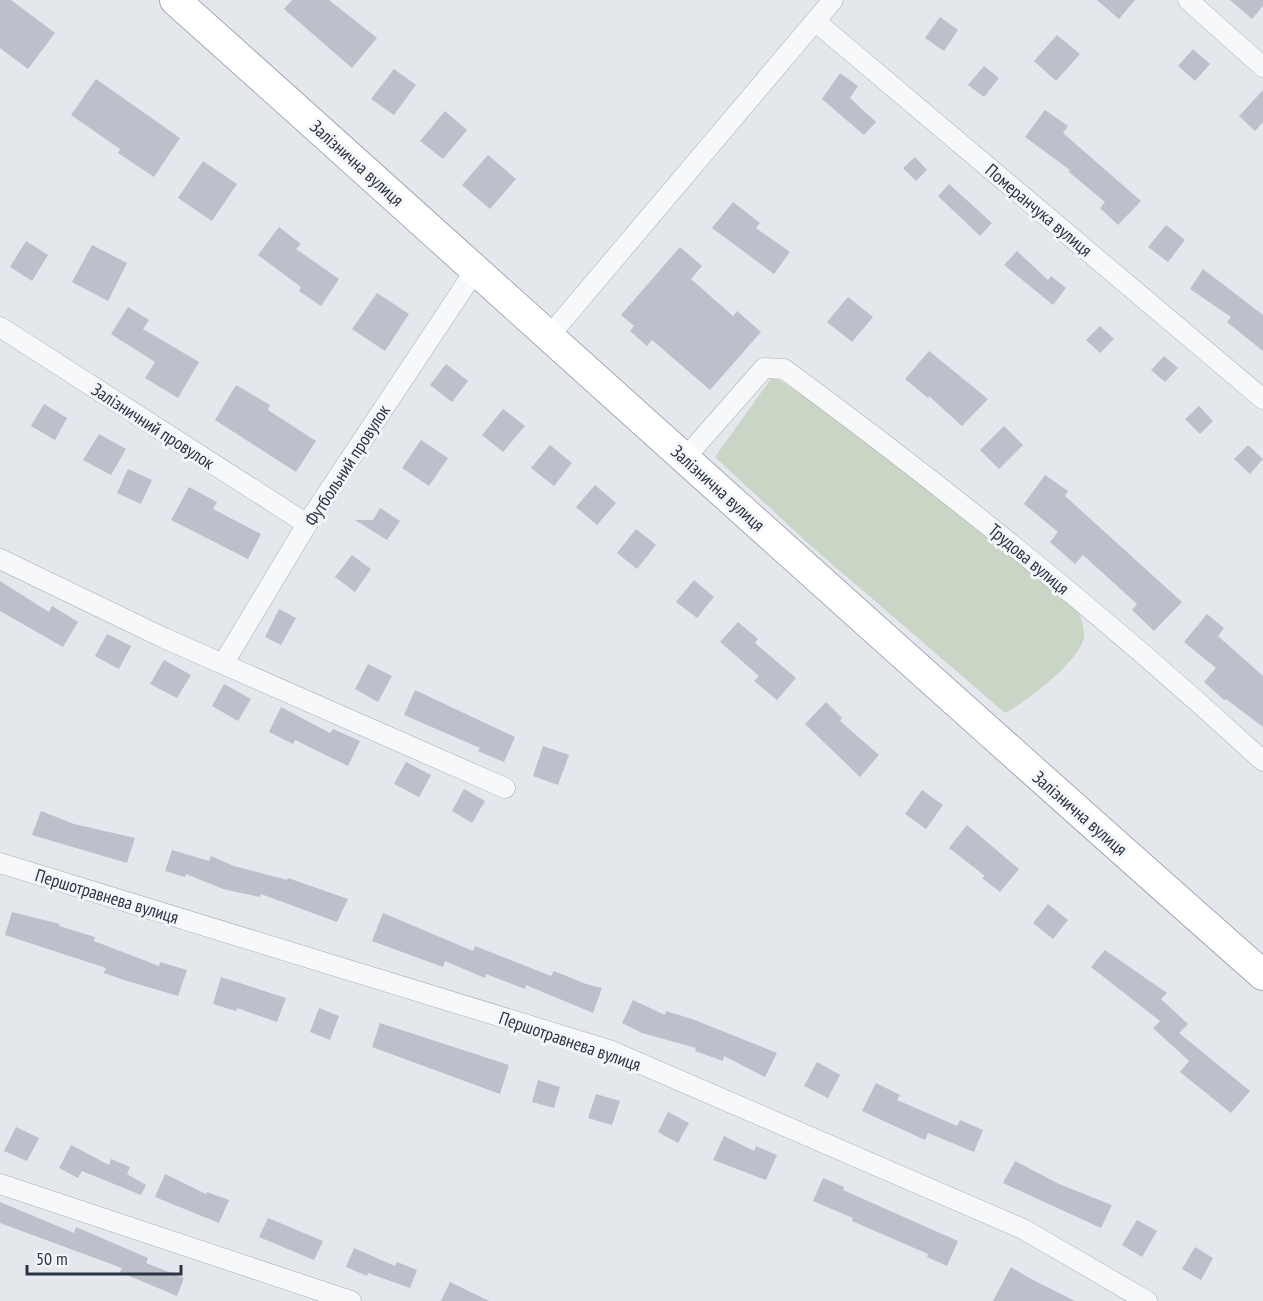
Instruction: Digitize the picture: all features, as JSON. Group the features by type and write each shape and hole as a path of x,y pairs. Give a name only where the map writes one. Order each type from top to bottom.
{"main road":[{"name":"Залізнична вулиця","path":"175,0 550,335 948,697 1263,975"}],"street":[{"path":"550,335 832,0"},
{"path":"1188,0 1263,67"},
{"name":"Померанчука вулиця","path":"815,21 1263,399"},
{"name":"Футбольний провулок","path":"223,664 307,525 476,269"},
{"name":"Залізничний провулок","path":"0,327 307,525"},
{"name":"Трудова вулиця","path":"685,458 764,368 784,369 903,457 1026,556 1204,706 1263,761"},
{"path":"0,559 223,664 505,788"},
{"name":"Першотравнева вулиця","path":"0,863 609,1050 1023,1229 1147,1301"},
{"path":"0,1184 351,1301"}],"green space":[{"path":"773,376 847,425 1078,609 1084,637 1081,646 1063,669 1038,691 1005,713 810,545 715,457"}],"building":[{"path":"0,0 11,0 55,33 28,69 0,48"},
{"path":"292,0 329,0 377,38 352,68 284,9"},
{"path":"1097,0 1135,0 1119,19"},
{"path":"1230,0 1263,0 1263,6 1252,19"},
{"path":"940,17 958,30 944,51 925,38"},
{"path":"1057,35 1080,54 1056,81 1034,61"},
{"path":"1193,49 1210,64 1195,81 1178,66"},
{"path":"984,66 999,78 984,97 968,85"},
{"path":"394,69 416,85 394,115 371,99"},
{"path":"840,73 858,86 850,98 876,122 864,135 822,99"},
{"path":"96,79 180,138 154,177 118,153 120,149 71,115"},
{"path":"1263,90 1263,122 1255,131 1239,116"},
{"path":"1045,110 1068,126 1063,133 1141,201 1118,225 1100,208 1105,202 1069,172 1070,170 1025,137"},
{"path":"445,111 467,130 443,159 420,141"},
{"path":"488,155 516,179 490,209 462,185"},
{"path":"915,157 927,170 916,181 903,168"},
{"path":"203,161 237,184 212,221 178,198"},
{"path":"949,184 992,223 980,236 938,196"},
{"path":"733,202 760,223 756,228 790,252 774,274 712,228"},
{"path":"1166,225 1185,240 1168,262 1148,247"},
{"path":"279,227 301,244 296,249 339,279 321,306 299,291 301,287 258,255"},
{"path":"26,241 48,255 32,281 10,267"},
{"path":"92,245 127,263 108,301 72,282"},
{"path":"680,247 702,266 691,279 733,316 737,311 761,332 710,390 652,340 647,346 630,331 634,326 621,315"},
{"path":"1017,251 1048,280 1051,276 1066,288 1053,305 1004,265"},
{"path":"1203,269 1263,315 1263,351 1227,322 1231,317 1190,289"},
{"path":"377,293 409,314 385,351 352,329"},
{"path":"848,297 873,317 852,342 827,322"},
{"path":"128,307 149,320 143,329 199,362 178,398 145,378 155,362 111,334"},
{"path":"1100,326 1114,339 1100,353 1086,340"},
{"path":"929,351 988,399 962,426 929,396 928,398 905,379"},
{"path":"1164,356 1178,368 1165,382 1151,370"},
{"path":"446,364 468,381 452,402 430,385"},
{"path":"236,385 270,405 268,410 316,441 296,472 215,420"},
{"path":"44,404 67,418 55,440 31,426"},
{"path":"1199,406 1213,421 1200,434 1185,419"},
{"path":"503,409 525,426 503,452 482,435"},
{"path":"1004,426 1023,445 999,469 980,450"},
{"path":"99,434 126,449 111,475 83,460"},
{"path":"421,440 448,458 429,486 402,468"},
{"path":"550,445 572,463 554,486 531,468"},
{"path":"1248,445 1263,459 1250,474 1234,459"},
{"path":"128,469 152,480 141,504 117,493"},
{"path":"1045,475 1068,491 1065,496 1182,602 1154,631 1132,610 1137,604 1083,555 1075,564 1050,542 1058,532 1024,504"},
{"path":"595,485 616,503 597,525 576,507"},
{"path":"189,487 217,502 213,509 261,534 248,559 171,520"},
{"path":"380,508 400,521 387,540 355,520 373,520"},
{"path":"636,529 656,545 637,569 617,553"},
{"path":"352,555 371,569 355,592 335,577"},
{"path":"694,580 714,597 697,618 676,602"},
{"path":"0,581 49,612 52,606 78,622 63,647 0,611"},
{"path":"279,609 296,618 281,645 265,637"},
{"path":"1207,614 1224,628 1218,636 1263,676 1263,727 1226,699 1224,700 1204,682 1216,668 1184,642"},
{"path":"738,622 758,639 755,643 796,678 777,700 754,681 759,676 720,642"},
{"path":"107,634 131,646 119,669 95,656"},
{"path":"164,660 191,675 177,698 150,684"},
{"path":"368,664 392,676 378,702 355,689"},
{"path":"224,684 251,699 238,721 212,706"},
{"path":"415,690 515,737 504,762 478,751 480,748 404,715"},
{"path":"826,702 842,718 840,721 879,755 860,777 805,724"},
{"path":"281,707 330,733 333,729 360,741 348,766 295,740 293,744 269,732"},
{"path":"543,746 569,755 558,785 533,776"},
{"path":"406,762 431,775 419,797 394,784"},
{"path":"464,789 485,801 472,823 452,811"},
{"path":"922,790 943,805 926,829 905,814"},
{"path":"41,811 74,824 135,838 127,863 32,835"},
{"path":"967,825 1019,869 1000,892 982,878 985,876 949,848"},
{"path":"172,850 209,861 211,856 234,866 287,880 288,878 348,899 337,922 261,894 260,897 223,889 186,874 185,877 165,871"},
{"path":"1048,904 1068,920 1053,939 1033,923"},
{"path":"12,912 60,924 59,926 95,937 94,941 159,966 160,962 187,970 178,996 104,973 106,968 5,935"},
{"path":"383,913 473,951 475,946 551,976 554,971 602,988 593,1013 526,985 525,989 486,974 485,978 445,961 443,967 372,941"},
{"path":"1105,950 1167,993 1161,999 1188,1024 1179,1033 1250,1091 1231,1113 1180,1072 1189,1061 1153,1028 1160,1021 1091,967"},
{"path":"221,977 286,998 277,1022 237,1008 236,1011 213,1004"},
{"path":"633,1000 665,1015 666,1011 692,1019 777,1053 765,1077 724,1056 723,1061 695,1051 696,1048 642,1033 622,1023"},
{"path":"319,1008 339,1016 330,1040 310,1032"},
{"path":"380,1023 509,1065 500,1094 372,1047"},
{"path":"817,1062 840,1075 828,1098 804,1086"},
{"path":"538,1080 560,1087 554,1108 532,1102"},
{"path":"876,1083 900,1095 897,1100 957,1126 960,1120 983,1130 974,1152 928,1133 925,1140 862,1111"},
{"path":"596,1094 620,1101 612,1125 588,1118"},
{"path":"668,1112 689,1123 678,1143 658,1132"},
{"path":"16,1127 39,1138 27,1161 4,1151"},
{"path":"724,1136 754,1151 756,1146 777,1155 766,1180 713,1160"},
{"path":"71,1145 109,1165 111,1159 130,1167 127,1174 146,1185 141,1195 82,1171 78,1178 59,1168"},
{"path":"1015,1161 1059,1184 1112,1205 1101,1228 1003,1183"},
{"path":"165,1174 206,1194 207,1192 229,1200 219,1223 155,1197"},
{"path":"823,1178 844,1187 843,1190 958,1241 947,1266 927,1257 928,1254 852,1221 853,1218 813,1201"},
{"path":"0,1202 74,1233 76,1227 148,1258 146,1263 184,1278 177,1296 120,1272 122,1268 0,1223"},
{"path":"268,1218 323,1241 314,1260 259,1237"},
{"path":"1137,1220 1157,1231 1142,1257 1122,1245"},
{"path":"1195,1247 1213,1258 1201,1280 1182,1269"},
{"path":"354,1248 395,1266 397,1262 417,1270 410,1288 368,1273 367,1276 346,1267"},
{"path":"1011,1267 1031,1279 1075,1301 993,1301"},
{"path":"450,1282 489,1301 441,1301"}]}
